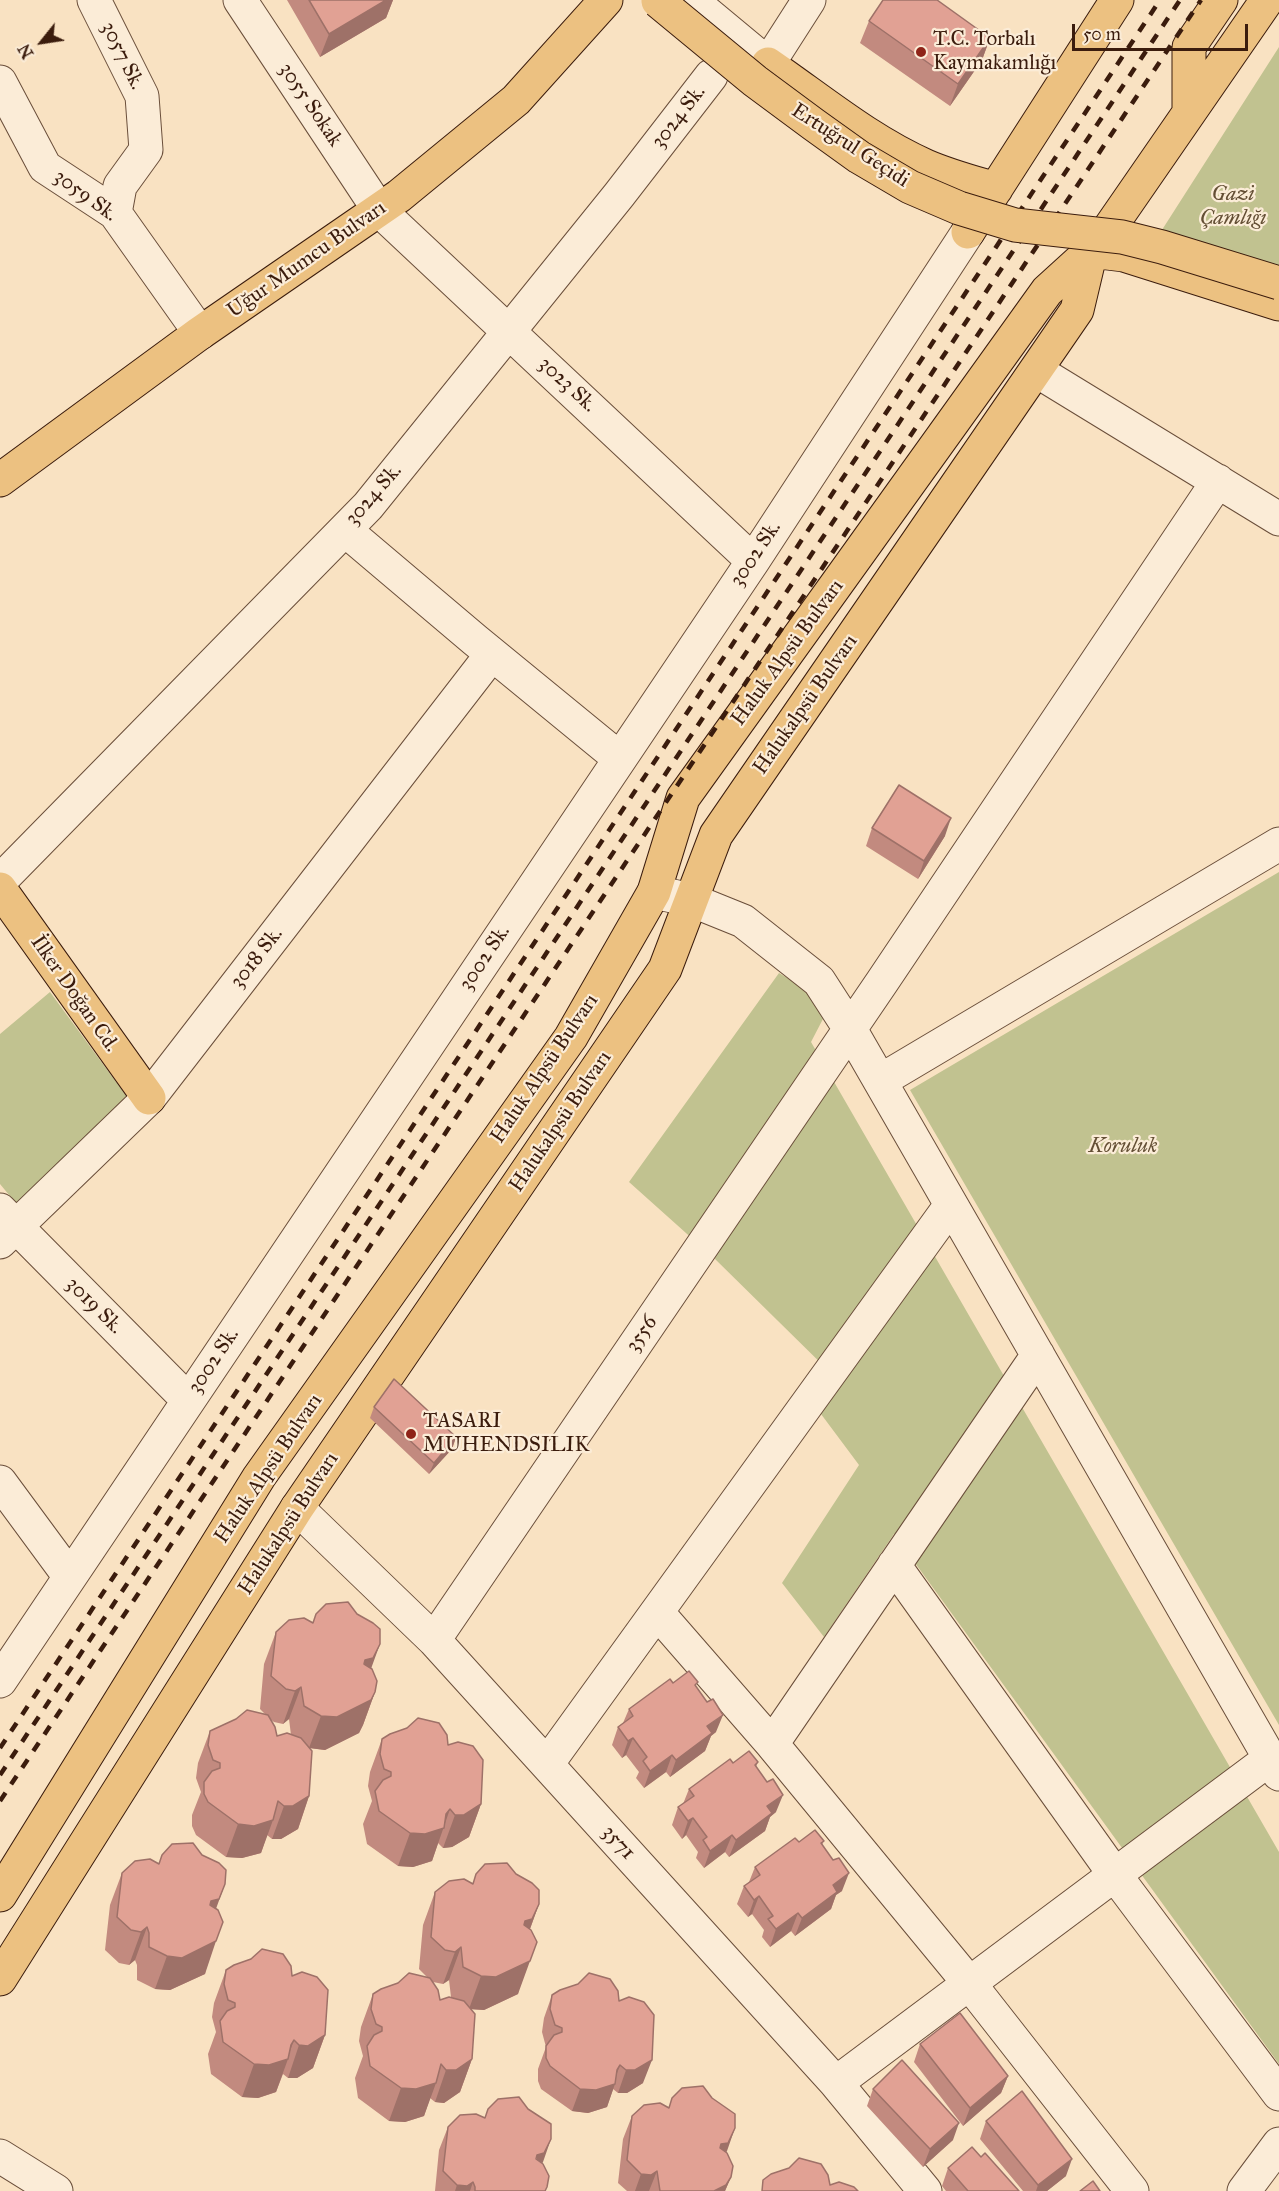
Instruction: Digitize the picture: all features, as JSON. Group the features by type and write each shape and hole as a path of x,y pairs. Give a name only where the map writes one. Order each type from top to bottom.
{"main road":[{"path":"968,232 1117,0"},
{"path":"1189,113 1189,47 1221,0"},
{"name":"Haluk Alpsü Bulvarı","path":"0,1895 259,1478 571,1037 654,892 683,798 1047,291 1104,236 1267,0"},
{"name":"Ertuğrul Geçidi","path":"658,1 755,81 813,124 859,157 910,187 959,208 1015,225 1122,237 1279,283"},
{"name":"Uğur Mumcu Bulvarı","path":"2,474 200,333 399,196 516,100 596,5"},
{"path":"768,64 886,145 925,165 960,179 996,189"},
{"path":"1090,251 1124,255 1279,304"},
{"name":"Halukalpsü Bulvarı","path":"0,1979 297,1508 665,969 716,835 1077,310 1090,251"},
{"name":"İlker Doğan Cd.","path":"0,889 149,1098"}],"street":[{"name":"3057 Sk.","path":"94,0 142,96 146,150 120,186 115,213"},
{"name":"3055 Sokak","path":"240,0 379,210"},
{"path":"691,0 768,64 809,0"},
{"name":"3024 Sk.","path":"0,881 368,506 619,195 711,76"},
{"name":"3059 Sk.","path":"0,82 45,168 115,213 200,333"},
{"name":"3023 Sk.","path":"379,210 753,561"},
{"name":"3002 Sk.","path":"0,1681 753,561 968,232"},
{"path":"1037,371 1279,519"},
{"name":"3556","path":"434,1640 850,1029 1218,481"},
{"path":"345,530 619,758"},
{"name":"3018 Sk.","path":"6,1227 149,1098 492,654"},
{"path":"880,1081 1279,844"},
{"path":"654,892 692,900 743,921 819,981 850,1029 1275,1766 1115,1875 836,2083"},
{"path":"547,1764 951,1205"},
{"name":"3019 Sk.","path":"6,1227 188,1400"},
{"path":"772,1744 1038,1355"},
{"path":"0,1482 70,1577"},
{"name":"3571","path":"297,1508 434,1640 836,2083 925,2191"},
{"path":"894,1565 1115,1875 1279,2094"},
{"path":"657,1612 772,1744 969,1983 1131,2191"},
{"path":"1244,2191 1279,2144"},
{"path":"0,2156 56,2191"}],"green space":[{"name":"Gazi Çamlığı","path":"1279,47 1279,271 1160,233"},
{"name":"Koruluk","path":"1279,872 1279,1725 910,1090"},
{"path":"779,973 819,997 824,1017 811,1042 1279,1852 1279,2064 894,1534 824,1637 782,1583 859,1465 818,1410 839,1381 715,1259 629,1182"},
{"path":"50,992 133,1105 19,1207 0,1184 0,1034"}],"building":[{"path":"309,0 386,0 329,34"},
{"path":"883,0 937,0 990,38 958,84 869,21"},
{"path":"899,785 951,818 924,861 872,828"},
{"name":"TASARI MUHENDSILIK","path":"394,1379 456,1437 434,1463 374,1407"},
{"path":"348,1602 357,1614 380,1629 380,1644 373,1658 365,1660 364,1664 372,1669 377,1681 375,1692 371,1700 337,1717 321,1716 304,1706 301,1687 295,1691 286,1689 271,1676 276,1632 289,1620 304,1618 313,1623 316,1614 326,1604"},
{"path":"689,1671 698,1682 695,1685 707,1702 713,1699 723,1715 707,1726 712,1733 676,1760 672,1755 650,1771 643,1761 647,1757 633,1738 628,1741 618,1727 633,1716 629,1709 670,1679 673,1683"},
{"path":"247,1710 268,1715 277,1736 287,1733 301,1738 312,1751 309,1796 293,1806 284,1806 278,1801 273,1820 254,1826 238,1824 208,1802 204,1794 204,1782 212,1771 220,1768 220,1763 213,1760 208,1745 210,1731 236,1719"},
{"path":"418,1718 439,1723 447,1735 448,1745 458,1742 473,1746 483,1760 481,1804 464,1815 455,1815 450,1809 446,1814 444,1828 425,1834 410,1833 379,1811 375,1791 383,1780 391,1776 391,1772 384,1769 380,1754 382,1739 407,1728"},
{"path":"749,1751 758,1762 755,1765 767,1782 773,1779 783,1795 767,1806 772,1813 736,1840 732,1835 710,1851 703,1840 707,1837 693,1818 688,1821 678,1807 694,1796 689,1789 730,1759 733,1763"},
{"path":"815,1830 824,1841 821,1843 833,1860 839,1858 849,1873 833,1885 837,1892 802,1918 798,1913 776,1929 768,1919 773,1916 759,1896 754,1900 744,1886 760,1875 755,1867 795,1838 799,1842"},
{"path":"193,1843 202,1855 219,1863 226,1870 225,1884 219,1899 211,1901 210,1905 218,1910 223,1922 216,1941 182,1958 167,1956 149,1947 147,1927 141,1932 131,1930 117,1917 122,1873 135,1861 150,1859 159,1864 162,1855 172,1844"},
{"path":"507,1863 516,1874 539,1890 539,1904 532,1919 525,1921 524,1925 531,1930 537,1942 530,1961 496,1977 481,1976 463,1967 461,1947 455,1952 445,1950 431,1937 435,1892 449,1881 464,1879 473,1884 476,1874 485,1864"},
{"path":"262,1949 283,1954 291,1966 292,1976 302,1972 317,1977 328,1990 325,2035 308,2046 299,2045 294,2040 288,2059 269,2065 254,2064 223,2042 220,2021 227,2011 235,2007 235,2003 228,2000 224,1984 226,1970 251,1959"},
{"path":"409,1973 430,1978 438,1990 440,2000 449,1997 464,2001 475,2014 472,2059 456,2070 446,2070 441,2064 436,2083 416,2089 401,2088 370,2066 367,2046 374,2035 382,2031 382,2027 376,2024 371,2009 373,1994 398,1983"},
{"path":"589,1973 610,1979 618,1991 619,2001 629,1997 644,2002 654,2015 652,2060 635,2070 626,2070 620,2065 615,2084 596,2090 580,2089 550,2066 546,2058 546,2046 554,2035 562,2032 562,2028 555,2025 550,2009 552,1995 578,1984"},
{"path":"960,2013 1008,2076 970,2108 920,2044"},
{"path":"902,2060 959,2123 930,2149 873,2089"},
{"path":"703,2086 712,2098 735,2114 735,2128 728,2143 721,2144 720,2148 727,2153 733,2166 731,2177 726,2185 714,2191 660,2191 657,2171 651,2175 641,2174 627,2160 632,2116 644,2105 660,2103 669,2108 672,2098 682,2088"},
{"path":"1022,2091 1072,2159 1038,2185 986,2121"},
{"path":"519,2097 528,2109 551,2124 551,2139 544,2153 537,2155 536,2159 543,2164 549,2176 545,2191 475,2191 473,2182 467,2186 457,2185 443,2171 448,2127 460,2115 476,2114 485,2118 488,2109 498,2099"},
{"path":"972,2147 981,2157 985,2153 1019,2191 968,2191 948,2168"},
{"path":"799,2158 821,2164 828,2175 830,2185 839,2182 854,2187 858,2191 762,2191 763,2180 771,2174 789,2168"},
{"path":"1093,2181 1100,2191 1080,2191"}],"railway":[{"path":"0,1748 1160,0"},
{"path":"0,1775 1180,0"},
{"path":"0,1801 1201,0"}],"place":[{"name":"T.C. Torbalı Kaymakamlığı","path":"921,52"},
{"name":"TASARI MUHENDSILIK","path":"411,1434"}]}
